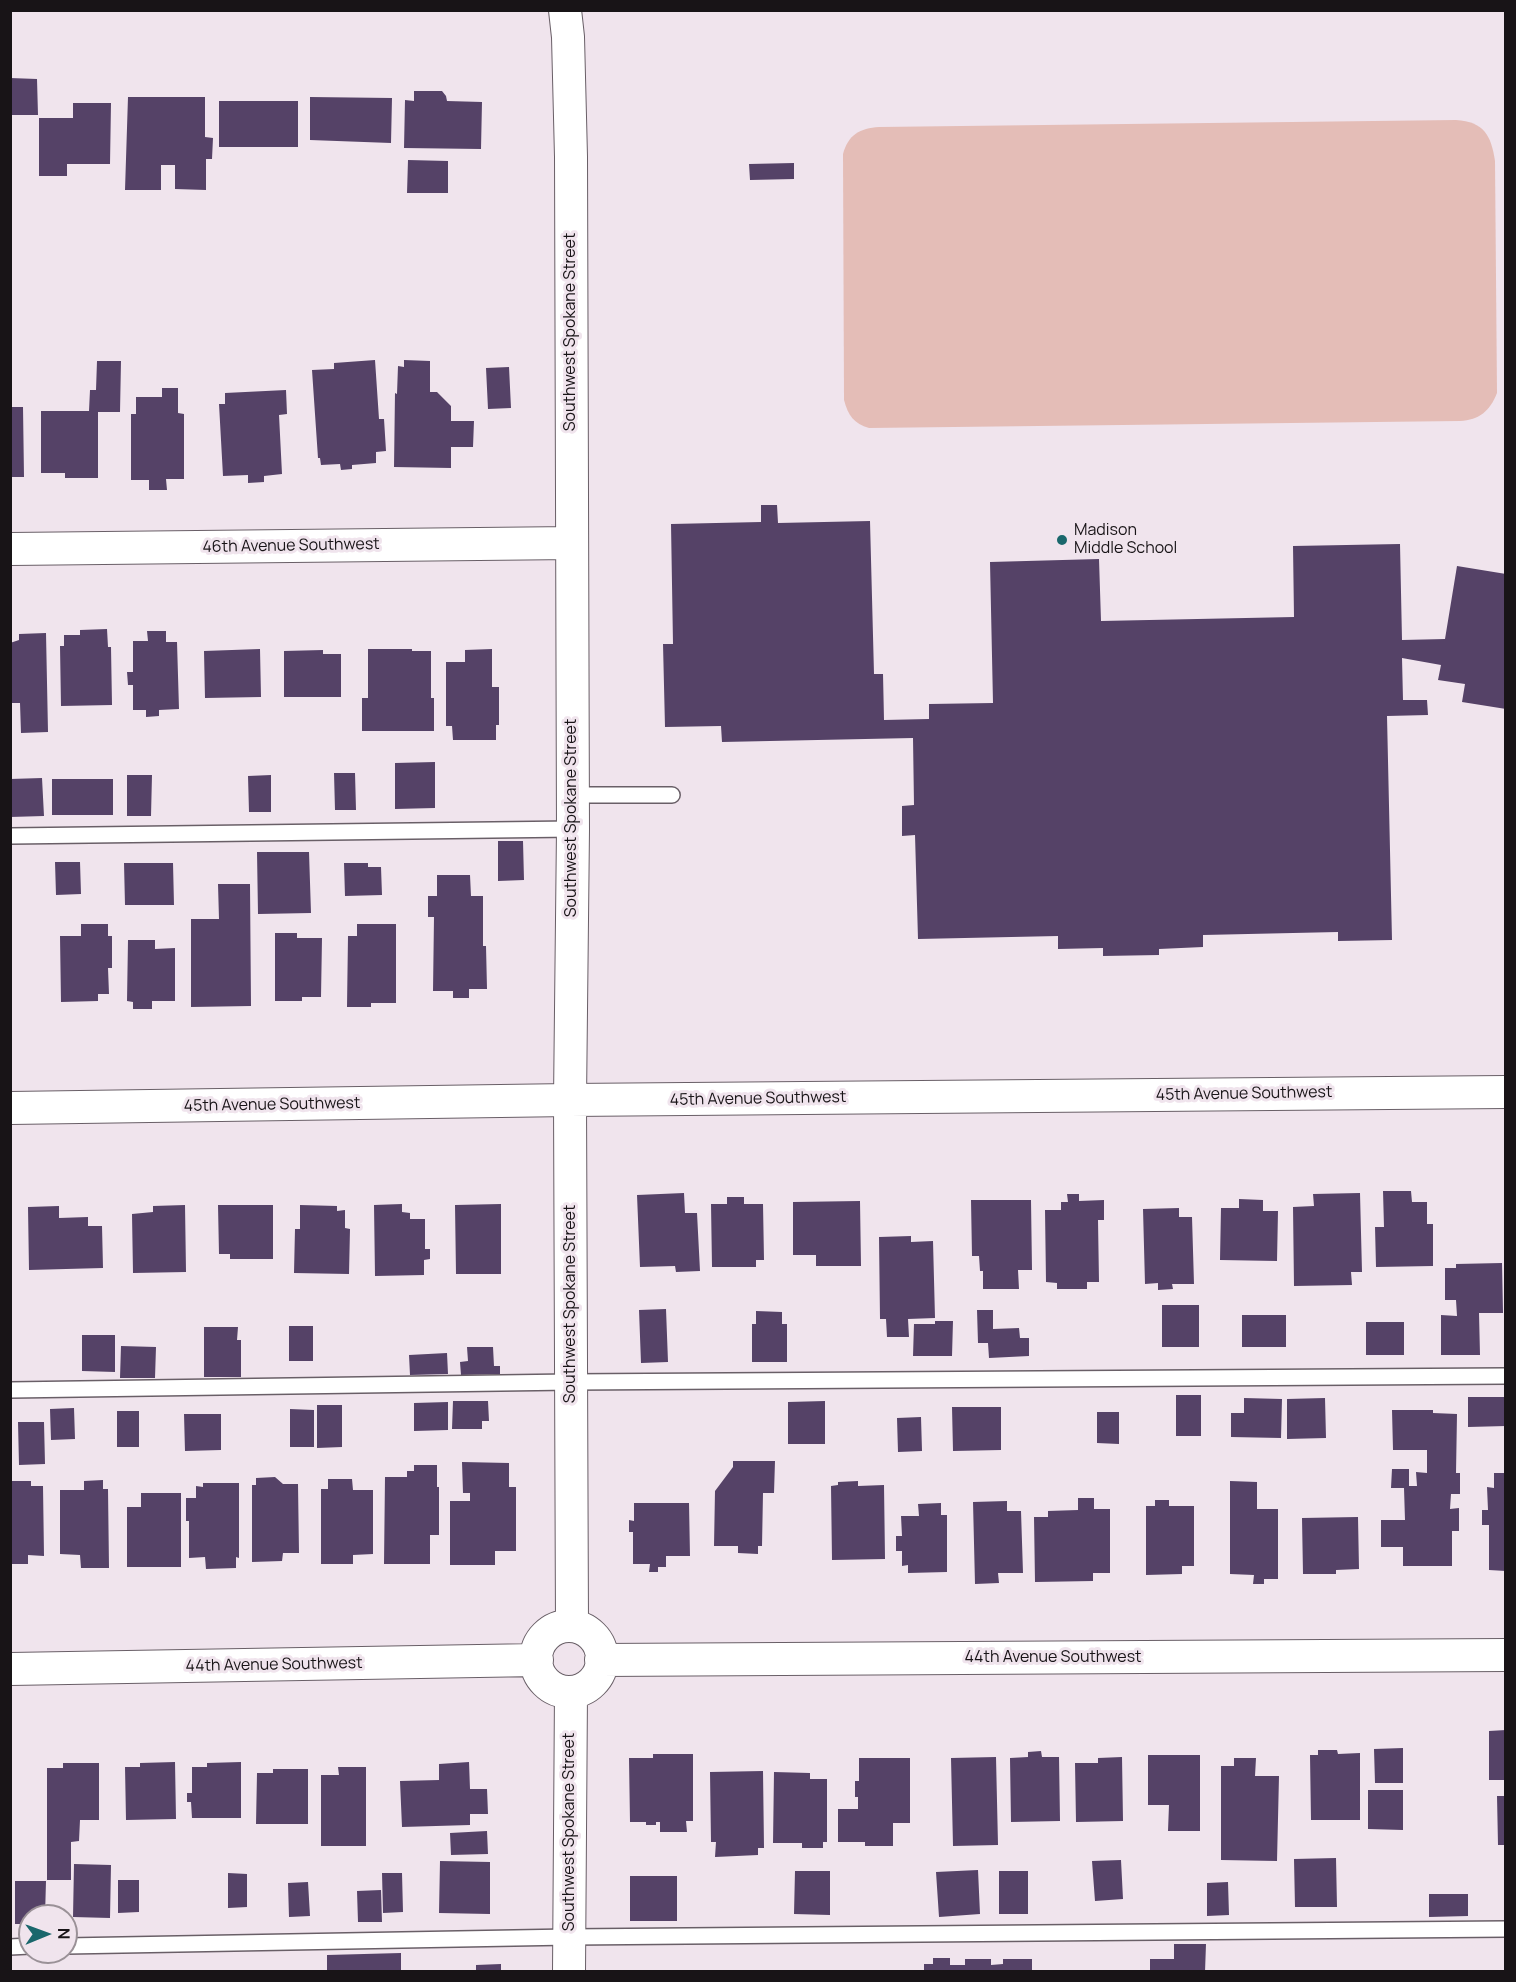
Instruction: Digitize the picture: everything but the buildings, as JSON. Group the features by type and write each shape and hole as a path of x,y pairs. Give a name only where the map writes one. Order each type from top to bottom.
{"street":[{"name":"Southwest Spokane Street","path":"565,10 568,37 571,157 572,1626"},
{"name":"46th Avenue Southwest","path":"10,549 572,543"},
{"name":"45th Avenue Southwest","path":"10,1108 570,1100 1506,1092"},
{"path":"572,1626 591,1635 598,1644 601,1660 597,1677 589,1685 571,1692 556,1689 547,1683 540,1676 537,1660 539,1646 544,1637 553,1630 572,1626"},
{"name":"44th Avenue Southwest","path":"601,1660 1506,1655"},
{"name":"44th Avenue Southwest","path":"10,1669 537,1660"},
{"name":"Southwest Spokane Street","path":"569,1971 571,1692"}],"lane":[{"path":"572,795 672,795"},
{"path":"10,836 573,829"},
{"path":"10,1390 571,1382 1506,1376"},
{"path":"78,1946 570,1937 1506,1929"}],"shaded area":[{"path":"1466,121 1480,127 1488,137 1495,161 1497,393 1487,410 1473,419 1460,421 869,428 852,418 847,410 844,400 843,154 848,142 861,131 879,127"}],"place":[{"name":"Madison Middle School","path":"1062,540"}]}
